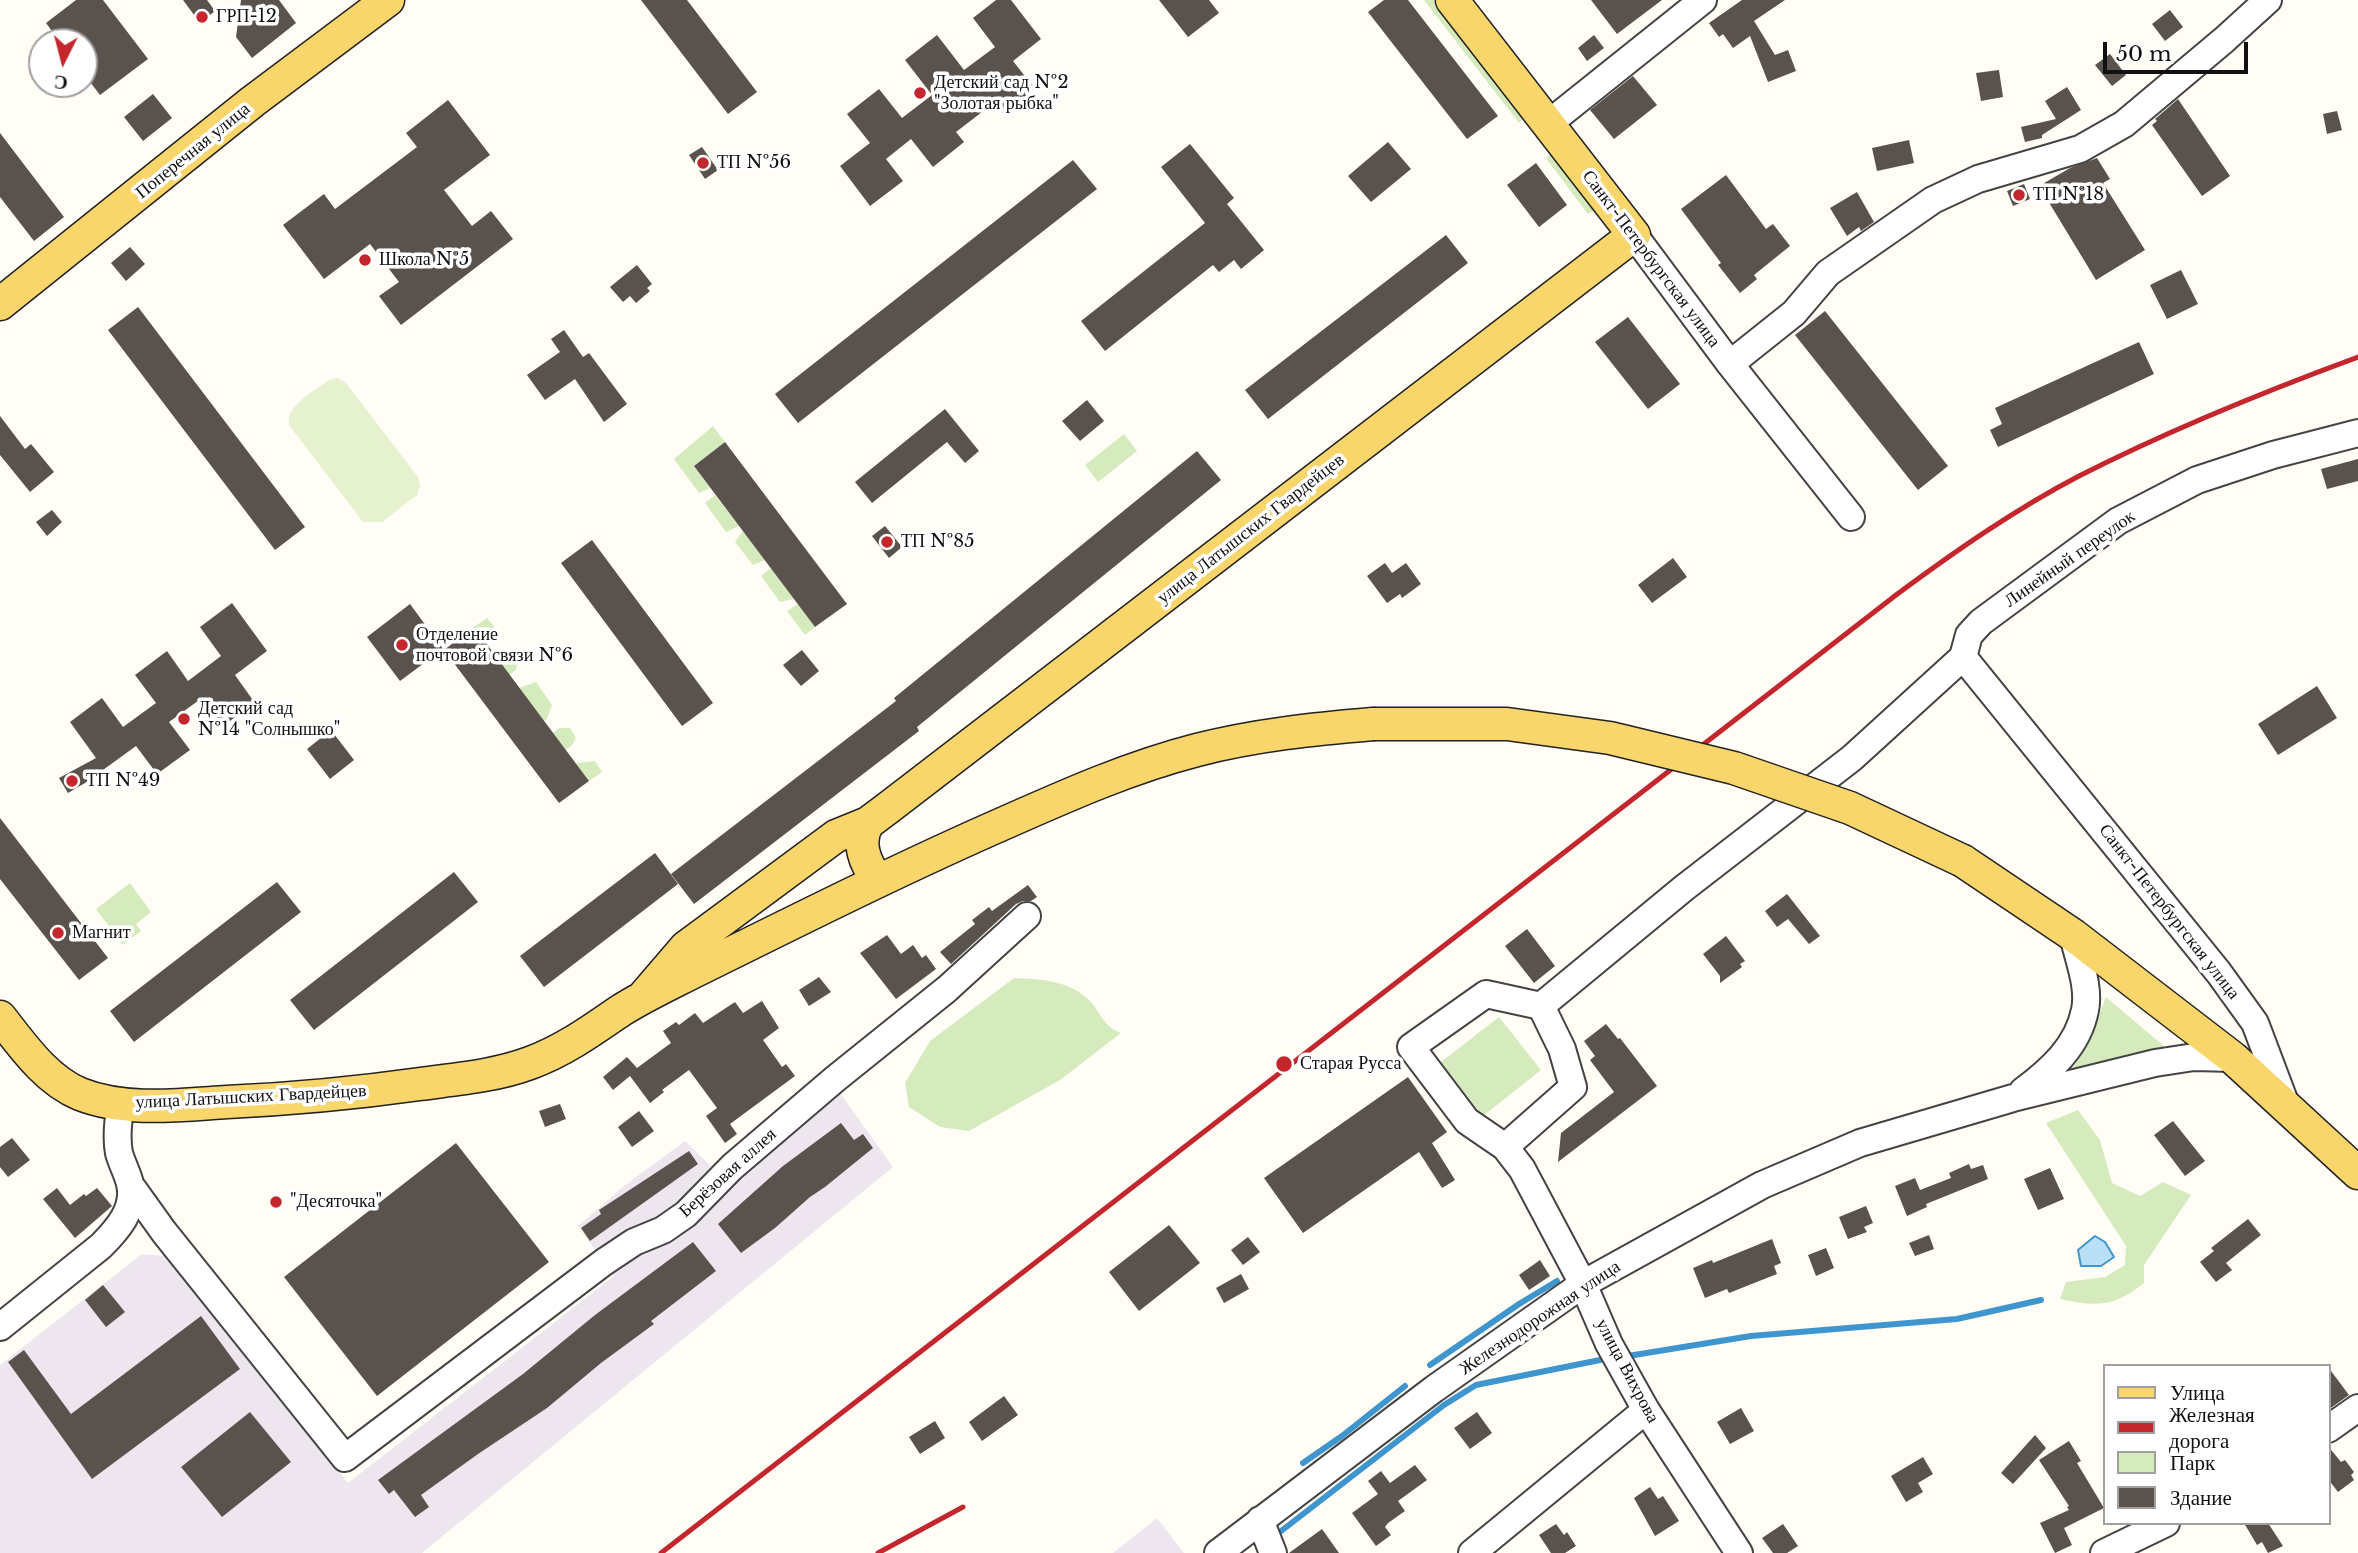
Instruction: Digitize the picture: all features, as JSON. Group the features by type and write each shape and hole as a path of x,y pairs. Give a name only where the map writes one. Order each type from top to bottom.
{"main road":[{"name":"Санкт-Петербургская улица","path":"1452,0 1634,234"},
{"name":"Поперечная улица","path":"0,304 369,6"},
{"name":"улица Латышских Гвардейцев","path":"121,1104 199,1104 382,1090 501,1072 528,1064 567,1046 644,996 686,947 836,836 868,822 1634,234"},
{"path":"644,996 878,880 1140,766 1245,739 1294,731 1373,724 1507,724 1610,738 1734,768 1850,808 1963,861 2073,935 2233,1058 2286,1105"},
{"path":"868,822 862,836 864,857 878,880"},
{"path":"0,1017 49,1074 76,1092 121,1104"},
{"name":"Санкт-Петербургская улица","path":"2286,1105 2358,1173"}],"street":[{"path":"1548,124 1703,0"},
{"path":"1730,364 1794,313 1828,273 1933,200 1978,179 2080,149 2124,124 2268,0"},
{"name":"Санкт-Петербургская улица","path":"1634,234 1730,364 1851,517"},
{"name":"Линейный переулок","path":"1963,657 1969,635 1981,622 2118,521 2197,480 2273,455 2358,433"},
{"path":"1541,1006 1684,888 1852,758 1963,657"},
{"name":"Санкт-Петербургская улица","path":"1963,657 2219,973 2255,1023 2286,1105"},
{"name":"Берёзовая аллея","path":"345,1458 604,1262 687,1214 743,1158 835,1079 947,989 1027,916"},
{"path":"2013,1098 2050,1071 2073,1042 2085,1009 2085,986 2073,935"},
{"path":"1486,994 1541,1006 1562,1049 1573,1087 1505,1147 1467,1121 1411,1047 1486,994"},
{"name":"Железнодорожная улица","path":"1217,1553 1434,1389 1583,1284 1762,1185 1860,1143 2013,1098 2155,1063 2194,1057 2233,1058"},
{"name":"улица Латышских Гвардейцев","path":"121,1104 117,1126 119,1152 131,1186 164,1232 345,1458"},
{"name":"улица Вихрова","path":"1505,1147 1522,1169 1583,1284 1609,1344 1646,1410 1740,1553"},
{"path":"0,1327 116,1231 130,1205 131,1186"},
{"path":"2330,1428 2358,1408"},
{"path":"1472,1553 1646,1410"},
{"path":"1260,1520 1273,1553"},
{"path":"2104,1553 2162,1525"}],"shaded area":[{"path":"840,1093 893,1167 422,1553 0,1553 0,1365 142,1254 167,1256 348,1483 614,1276 578,1226 624,1186 685,1141 729,1184"},
{"path":"1157,1518 1184,1553 1113,1553"}],"green space":[{"path":"1424,0 1433,0 1524,116 1519,123"},
{"path":"1552,153 1595,210 1588,214 1546,158"},
{"path":"338,378 346,383 418,477 420,486 417,495 382,522 363,522 289,425 289,418 297,405 331,379"},
{"path":"713,426 725,442 694,466 710,488 699,493 674,459"},
{"path":"1124,434 1137,451 1098,482 1085,465"},
{"path":"715,495 739,526 726,532 705,503"},
{"path":"743,531 765,560 753,565 735,542"},
{"path":"771,568 794,599 780,602 761,576"},
{"path":"798,604 815,627 805,635 787,611"},
{"path":"487,618 496,629 487,645 474,627"},
{"path":"512,651 518,659 516,670 509,675 496,657"},
{"path":"536,682 552,705 544,721 519,688"},
{"path":"559,728 570,728 576,738 566,750 553,733"},
{"path":"595,761 602,772 589,781 576,763"},
{"path":"130,883 151,912 136,924 141,931 123,945 96,909"},
{"path":"1014,978 1043,980 1070,987 1087,998 1105,1022 1121,1033 1060,1080 969,1131 940,1127 909,1107 905,1083 930,1041"},
{"path":"2106,997 2166,1048 2071,1071 2087,1046"},
{"path":"1499,1017 1541,1070 1483,1116 1441,1062"},
{"path":"2078,1110 2100,1140 2112,1183 2140,1196 2163,1182 2191,1195 2144,1265 2144,1283 2123,1297 2105,1303 2060,1299 2066,1282 2105,1277 2125,1265 2126,1246 2046,1123"}],"water":[{"path":"2095,1236 2105,1242 2114,1257 2101,1266 2081,1266 2078,1250"}],"building":[{"path":"76,0 103,0 148,59 100,95 98,28 50,28 46,23"},
{"name":"ГРП-12","path":"183,0 207,0 215,11 200,23"},
{"path":"241,0 279,0 296,23 252,58 236,37"},
{"path":"641,0 687,0 757,92 728,114"},
{"path":"996,0 1011,0 1041,39 1013,61 1035,89 1003,113 995,102 956,132 964,142 933,167 911,139 886,159 903,181 870,206 840,166 870,143 847,114 879,89 902,118 932,95 905,60 937,35 964,70 995,47 973,18"},
{"path":"1159,0 1209,0 1219,13 1188,37"},
{"path":"1384,0 1408,0 1498,116 1467,139 1368,12"},
{"path":"1591,0 1662,0 1617,34"},
{"path":"1742,0 1785,0 1754,21 1775,55 1788,50 1796,71 1768,82 1750,36 1733,48 1723,34 1719,37 1709,23"},
{"path":"2170,10 2183,27 2165,41 2152,24"},
{"path":"1594,35 1604,48 1587,61 1578,48"},
{"path":"2110,54 2126,75 2112,86 2095,65"},
{"path":"1999,70 2003,97 1981,101 1976,73"},
{"path":"1633,76 1657,105 1614,139 1590,110"},
{"path":"2067,87 2081,110 2042,135 2042,138 2025,142 2021,127 2056,119 2045,101"},
{"path":"153,94 172,118 143,141 124,117"},
{"path":"2178,99 2230,176 2202,196 2152,125 2157,121 2155,119"},
{"path":"448,100 490,155 444,190 472,226 491,211 513,239 401,325 379,296 399,282 370,244 324,279 283,225 324,194 335,209 417,147 406,133"},
{"path":"2337,111 2342,130 2327,134 2323,114"},
{"path":"0,133 64,217 34,241 0,197"},
{"path":"1909,140 1914,163 1877,171 1872,148"},
{"path":"1388,142 1411,169 1371,202 1348,176"},
{"path":"1190,144 1234,198 1227,204 1264,250 1241,269 1234,260 1219,272 1213,265 1105,351 1081,321 1205,223 1161,167"},
{"name":"ТП №56","path":"702,147 718,170 705,179 689,155"},
{"path":"2097,158 2110,179 2103,183 2145,250 2096,280 2039,186 2070,168"},
{"path":"1073,160 1097,189 798,423 775,394"},
{"path":"1536,163 1567,205 1539,227 1507,185"},
{"path":"1726,175 1766,229 1773,224 1790,246 1754,275 1757,279 1740,293 1681,209"},
{"name":"ТП №18","path":"2024,184 2030,199 2013,206 2007,191"},
{"path":"1857,192 1874,222 1861,231 1859,227 1847,236 1830,208"},
{"path":"1446,235 1468,263 1268,419 1245,390"},
{"path":"130,247 145,264 126,281 111,263"},
{"path":"637,265 652,284 647,288 650,291 636,303 630,296 623,302 610,287"},
{"path":"2181,270 2198,304 2167,319 2150,285"},
{"path":"138,307 305,527 275,550 108,330"},
{"path":"1825,311 1948,466 1918,490 1795,335"},
{"path":"1628,317 1680,384 1648,409 1595,342"},
{"path":"564,330 583,357 589,353 627,404 604,422 575,379 545,400 527,375 560,352 551,339"},
{"path":"2139,342 2154,374 1998,447 1990,430 2002,424 1995,408"},
{"path":"1087,400 1104,421 1080,441 1062,421"},
{"path":"945,409 979,451 965,463 947,442 872,503 855,482"},
{"path":"0,416 25,449 31,444 54,472 30,492 0,455"},
{"path":"725,442 847,604 815,627 694,466"},
{"path":"1197,451 1221,480 917,727 919,731 694,904 671,874 896,701 894,698"},
{"path":"2358,459 2358,481 2327,489 2321,469"},
{"path":"52,510 62,522 47,536 36,522"},
{"name":"ТП №85","path":"885,526 902,547 889,558 872,536"},
{"path":"592,540 713,703 682,726 561,563"},
{"path":"1673,558 1687,577 1652,603 1638,585"},
{"path":"1385,563 1392,573 1406,563 1421,584 1402,598 1400,594 1387,603 1367,576"},
{"path":"232,603 267,651 235,675 255,703 223,726 202,698 169,722 190,750 157,774 136,746 68,793 59,778 96,758 70,722 102,698 123,727 156,703 135,675 167,651 188,681 221,656 200,627"},
{"path":"410,604 443,649 400,681 367,637"},
{"path":"474,627 589,781 559,803 444,650"},
{"path":"802,650 819,671 801,686 783,665"},
{"path":"2317,686 2337,718 2278,755 2258,724"},
{"path":"331,730 354,760 330,779 307,749"},
{"path":"0,818 108,958 79,980 0,879"},
{"path":"655,853 678,884 544,987 520,956"},
{"path":"454,872 478,902 314,1030 290,1000"},
{"path":"277,882 301,912 134,1042 110,1011"},
{"path":"1028,885 1037,897 1016,904 951,964 940,952 975,924 972,920 989,907 992,911"},
{"path":"1787,894 1820,936 1809,944 1788,919 1777,927 1765,911"},
{"path":"1527,929 1555,966 1534,983 1505,946"},
{"path":"887,935 901,954 913,945 922,958 926,955 936,969 896,999 860,953"},
{"path":"1726,936 1745,961 1740,964 1742,967 1720,983 1720,976 1703,954"},
{"path":"819,977 831,992 809,1006 799,990"},
{"path":"762,1001 779,1028 763,1040 782,1067 786,1064 795,1076 730,1124 737,1134 725,1143 706,1116 717,1108 689,1070 662,1090 664,1092 650,1103 630,1076 613,1090 603,1077 627,1057 637,1068 671,1043 663,1031 676,1022 679,1025 695,1013 703,1023 735,1002 743,1013"},
{"path":"1606,1024 1657,1086 1558,1162 1561,1133 1614,1092 1590,1060 1595,1056 1584,1041"},
{"name":"Старая Русса","path":"1408,1077 1447,1132 1432,1143 1455,1180 1442,1188 1419,1152 1303,1233 1264,1178"},
{"path":"560,1104 566,1119 545,1127 539,1111"},
{"path":"639,1111 654,1131 632,1147 618,1127"},
{"path":"2173,1121 2205,1161 2185,1176 2154,1135"},
{"path":"841,1123 854,1140 863,1134 873,1148 741,1253 718,1224 783,1166"},
{"path":"12,1138 30,1160 8,1177 0,1167 0,1147"},
{"path":"456,1143 549,1262 377,1396 284,1277"},
{"path":"689,1151 698,1164 590,1241 581,1228 601,1214 599,1210"},
{"path":"1969,1164 1971,1169 1983,1165 1988,1179 1926,1204 1927,1207 1907,1216 1895,1186 1915,1178 1920,1190 1951,1178 1949,1173"},
{"path":"2050,1168 2064,1199 2038,1210 2024,1179"},
{"path":"57,1188 70,1205 97,1188 112,1206 75,1238 43,1199"},
{"path":"1866,1206 1873,1223 1864,1227 1867,1232 1848,1239 1839,1217"},
{"path":"2248,1219 2261,1235 2226,1263 2232,1270 2216,1282 2200,1262 2214,1251 2211,1248"},
{"path":"1169,1225 1200,1263 1139,1311 1109,1272"},
{"path":"1929,1235 1934,1249 1915,1256 1909,1243"},
{"path":"1248,1237 1260,1252 1243,1265 1231,1250"},
{"path":"1772,1239 1781,1263 1774,1266 1777,1274 1729,1293 1727,1289 1705,1298 1693,1268 1712,1260 1713,1263"},
{"path":"693,1242 716,1271 651,1321 654,1324 547,1408 421,1495 429,1507 415,1517 394,1490 389,1494 378,1480 523,1374 595,1315"},
{"path":"1826,1248 1834,1268 1816,1276 1808,1255"},
{"path":"1540,1260 1550,1276 1529,1290 1519,1275"},
{"path":"1241,1274 1249,1289 1224,1303 1216,1288"},
{"path":"103,1285 125,1312 106,1327 85,1300"},
{"path":"201,1316 240,1369 92,1479 8,1362 24,1350 71,1414"},
{"path":"2330,1370 2349,1395 2330,1409"},
{"path":"1004,1396 1018,1415 982,1441 969,1422"},
{"path":"1741,1408 1754,1431 1730,1444 1717,1422"},
{"path":"250,1412 291,1462 222,1517 181,1467"},
{"path":"1477,1412 1492,1433 1470,1449 1454,1428"},
{"path":"935,1421 945,1438 920,1454 909,1437"},
{"path":"2035,1435 2046,1448 2013,1484 2001,1473"},
{"path":"2069,1441 2081,1461 2077,1463 2102,1505 2102,1509 2064,1528 2072,1545 2055,1553 2040,1523 2069,1510 2069,1506 2039,1460"},
{"path":"2330,1448 2341,1462 2345,1460 2354,1472 2351,1475 2354,1480 2338,1492 2330,1482"},
{"path":"1923,1457 1933,1474 1918,1483 1923,1492 1906,1502 1891,1476"},
{"path":"1415,1465 1427,1480 1398,1501 1405,1511 1388,1523 1385,1527 1391,1535 1376,1546 1352,1513 1378,1494 1368,1481 1381,1471 1390,1483"},
{"path":"1650,1487 1658,1499 1663,1496 1679,1521 1655,1536 1634,1498"},
{"path":"1556,1524 1564,1535 1567,1532 1576,1546 1565,1553 1551,1553 1539,1535"},
{"path":"1783,1524 1798,1546 1787,1553 1773,1553 1762,1538"},
{"path":"2245,1525 2269,1525 2283,1546 2268,1553 2262,1542 2257,1545"},
{"path":"1322,1529 1339,1553 1289,1553"}],"waterway":[{"path":"1430,1365 1557,1281"},
{"path":"1628,1356 1751,1336 1957,1319 2041,1300"},
{"path":"1276,1535 1444,1405 1476,1385 1605,1359"},
{"path":"1303,1463 1405,1386"}],"railway":[{"path":"661,1553 1940,563 2031,503 2113,459 2217,412 2358,357"},
{"path":"878,1553 963,1507"}],"place":[{"name":"ГРП-12","path":"202,17"},
{"name":"Детский сад №2 \"Золотая рыбка\"","path":"920,93"},
{"name":"ТП №56","path":"703,163"},
{"name":"ТП №18","path":"2019,195"},
{"name":"Школа №5","path":"365,260"},
{"name":"ТП №85","path":"887,542"},
{"name":"Отделение почтовой связи №6","path":"402,645"},
{"name":"Детский сад №14 \"Солнышко\"","path":"184,719"},
{"name":"ТП №49","path":"72,781"},
{"name":"Магнит","path":"58,933"},
{"name":"Старая Русса","path":"1284,1064"},
{"name":"\"Десяточка\"","path":"276,1202"}]}
